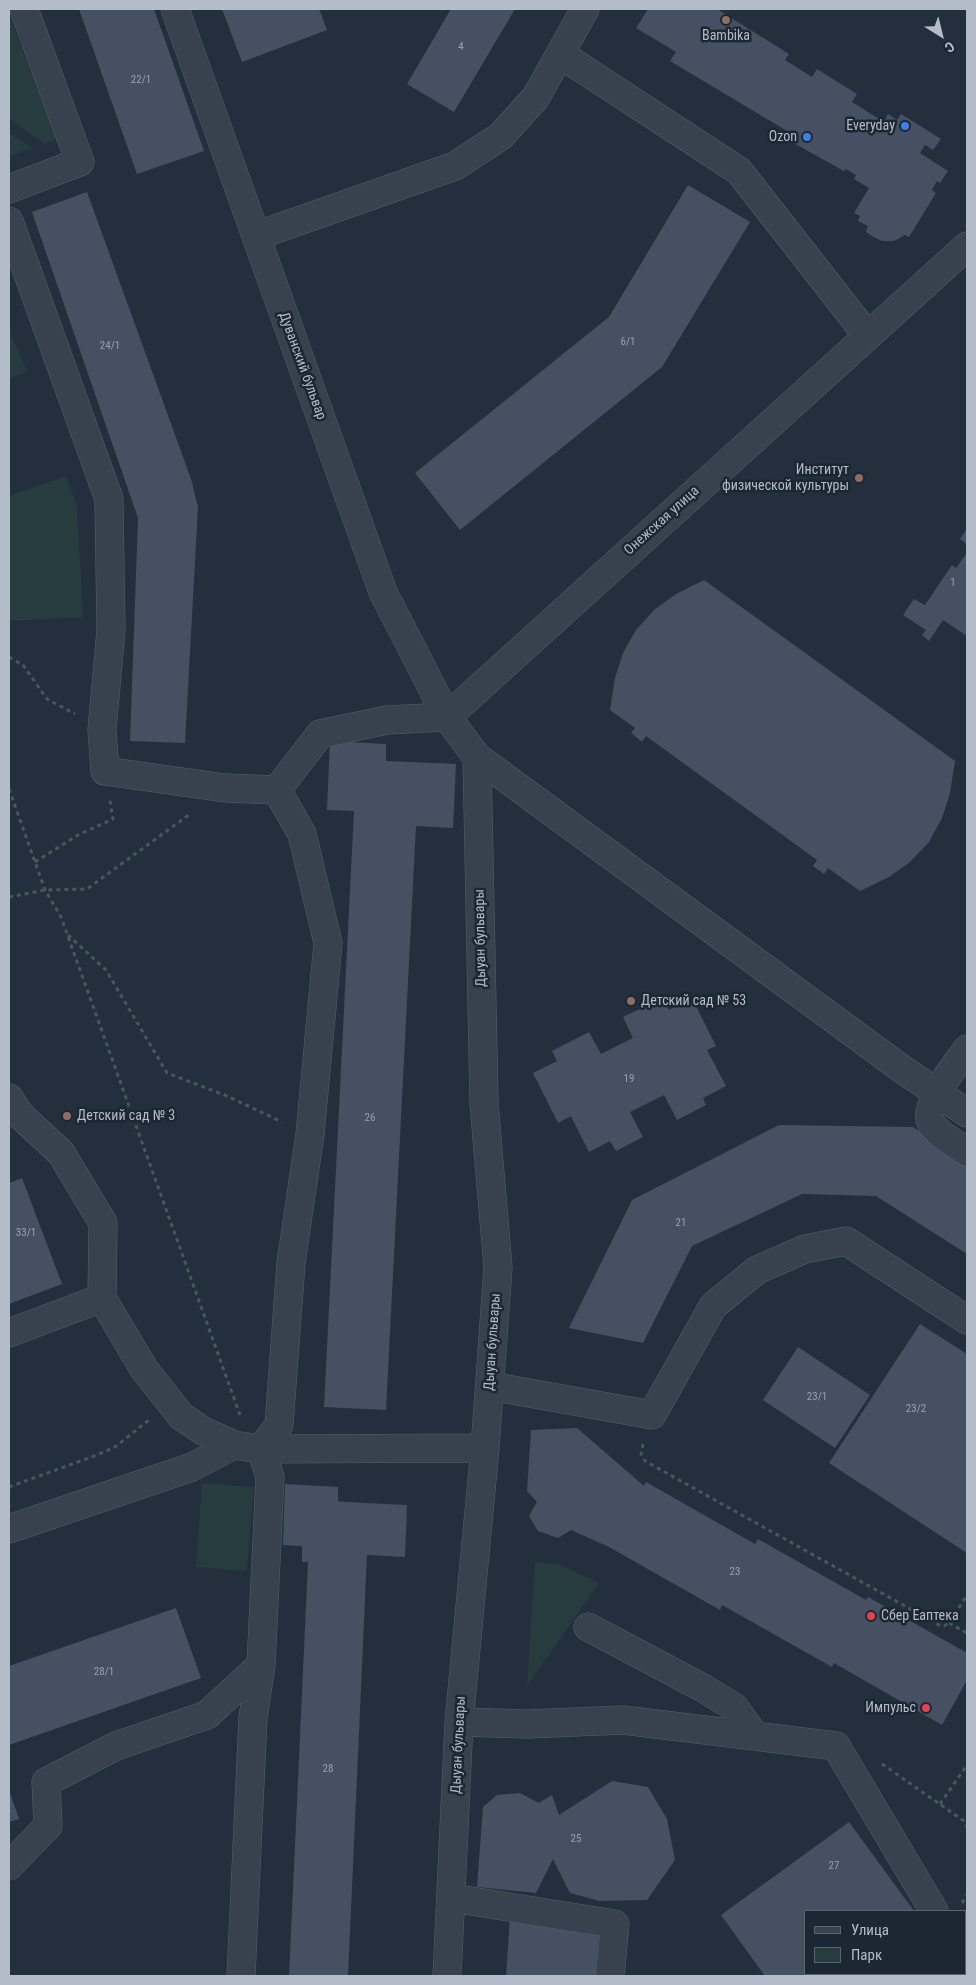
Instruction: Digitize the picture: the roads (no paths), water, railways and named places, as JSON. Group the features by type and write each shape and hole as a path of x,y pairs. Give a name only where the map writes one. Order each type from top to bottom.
{"street":[{"path":"9,189 80,162 24,9"},
{"name":"Дуванский бульвар","path":"175,9 383,592 447,717"},
{"path":"256,236 455,166 501,136 536,97 585,9"},
{"path":"560,54 739,171 867,335"},
{"path":"9,220 109,499 111,630 102,730 105,771 225,788 277,790"},
{"name":"Онежская улица","path":"447,717 967,246"},
{"path":"277,790 320,734 387,720 447,717 477,757 902,1069 967,1113"},
{"name":"Дыуан бульвары","path":"447,1976 452,1898 458,1722 485,1448 498,1267 484,1103 477,757"},
{"path":"249,1448 279,1425 291,1263 310,1134 328,943 302,834 277,790"},
{"path":"967,1049 937,1093 930,1114 931,1122 935,1129 967,1152"},
{"path":"9,1098 20,1115 61,1153 103,1223 102,1298 144,1369 181,1416 203,1431 249,1448 270,1477 261,1665 253,1718 241,1976"},
{"path":"490,1386 652,1414 713,1306 757,1270 805,1249 846,1241 967,1320"},
{"path":"9,1333 102,1298"},
{"path":"9,1528 249,1448 485,1448"},
{"path":"588,1627 734,1707 755,1736"},
{"path":"9,1866 48,1826 46,1782 116,1746 207,1715 261,1665"},
{"path":"458,1722 528,1724 623,1720 836,1746 933,1910"},
{"path":"452,1898 615,1924 610,1976"}],"place":[{"name":"Bambika","path":"726,20"},
{"name":"Everyday","path":"905,126"},
{"name":"Ozon","path":"807,137"},
{"name":"Институт физической культуры","path":"859,478"},
{"name":"Детский сад № 53","path":"631,1001"},
{"name":"Детский сад № 3","path":"67,1116"},
{"name":"Сбер Еаптека","path":"871,1616"},
{"name":"Импульс","path":"926,1708"}]}
